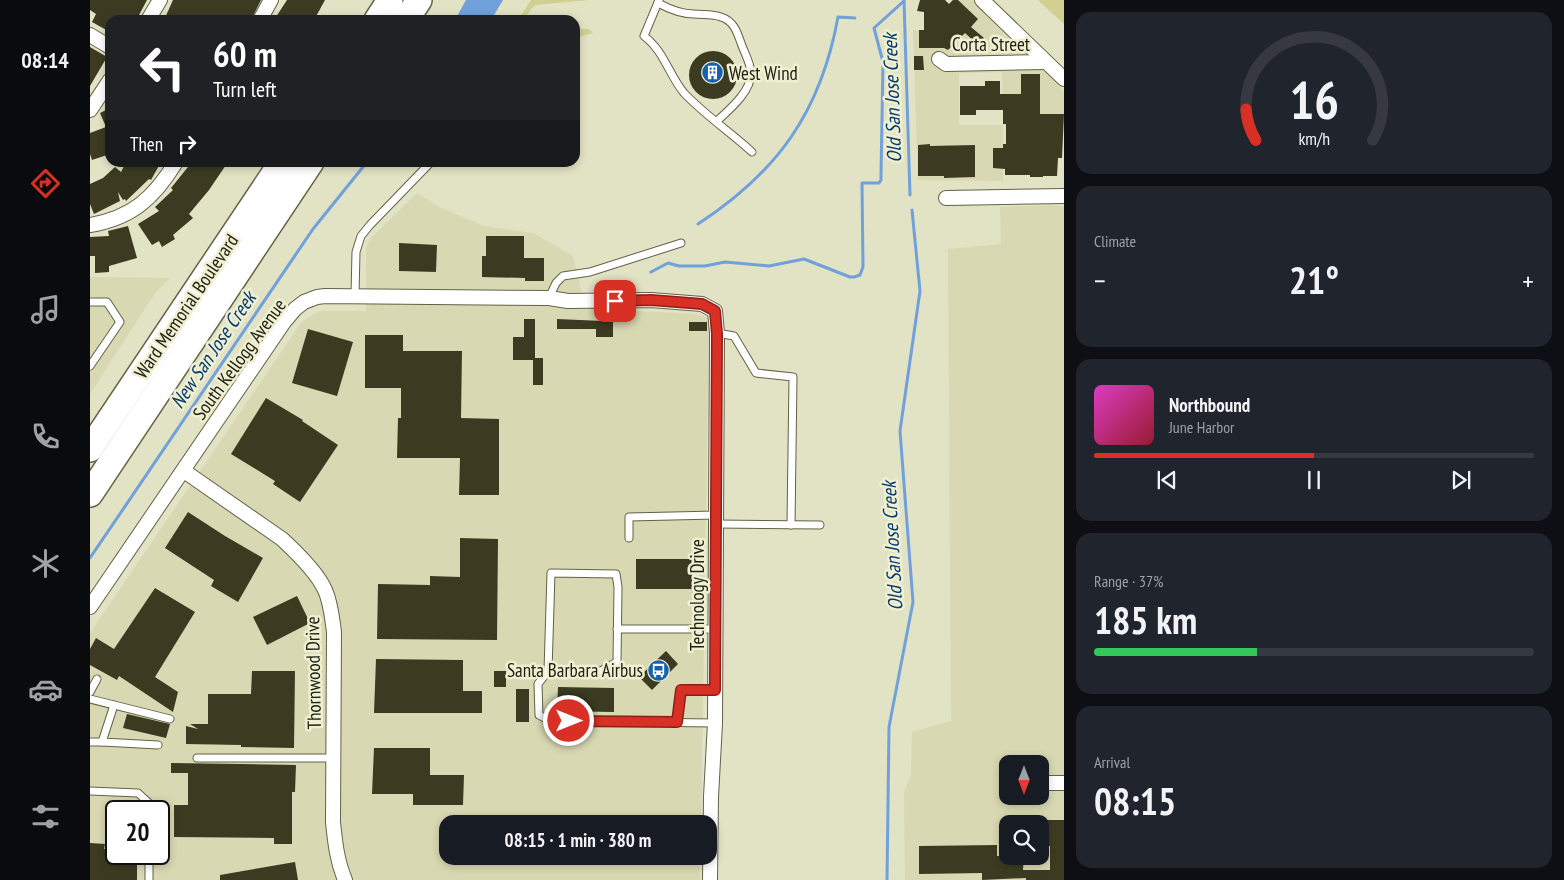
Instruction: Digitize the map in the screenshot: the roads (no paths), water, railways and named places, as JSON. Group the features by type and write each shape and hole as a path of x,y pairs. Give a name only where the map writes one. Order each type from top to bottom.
{"highway":[{"path":"380,15 390,0"},
{"path":"409,15 419,0"},
{"name":"Ward Memorial Boulevard","path":"90,449 279,167"},
{"name":"Ward Memorial Boulevard","path":"90,494 308,167"}],"street":[{"path":"151,15 160,0"},
{"path":"263,15 271,0"},
{"path":"982,0 1064,79"},
{"path":"90,35 105,44"},
{"name":"Corta Street","path":"939,59 946,64 1046,62"},
{"path":"90,110 105,88"},
{"path":"90,225 106,222 139,206 164,182 173,167"},
{"path":"946,198 1064,196"},
{"name":"South Kellogg Avenue","path":"90,607 289,315 304,302 317,297 355,296 550,298 568,301 651,300 702,304 715,311"},
{"name":"Technology Drive","path":"710,880 716,629 717,334 715,311"},
{"name":"Thornwood Drive","path":"184,470 282,539 293,549 324,589 331,608 334,632 334,838 340,868 345,880"},
{"path":"1049,783 1064,783"}],"lane":[{"path":"717,121 738,101 750,79 751,74 736,30 730,21 721,17 686,13 671,9 658,2 644,36 655,46 684,92 703,112 717,121 752,152"},
{"path":"355,296 356,252 361,236 426,167"},
{"path":"550,298 556,282 563,276 590,272 681,243"},
{"path":"90,302 107,302 120,322 90,366"},
{"path":"717,334 734,336 756,373 793,377 791,525"},
{"path":"629,538 629,517 820,525"},
{"path":"548,671 601,671 617,662 618,587 616,574 551,573 548,671 538,684 539,715 551,721 715,723"},
{"path":"617,629 716,629"},
{"path":"90,692 97,679"},
{"path":"677,722 681,690 715,690"},
{"path":"90,698 170,719"},
{"path":"102,742 114,705"},
{"path":"90,742 158,745"},
{"path":"197,758 334,758"},
{"path":"90,791 138,793 146,800"},
{"path":"149,865 149,880"}],"water":[{"path":"466,0 503,0 494,15 458,15"}],"waterway":[{"name":"Old San Jose Creek","path":"904,1 910,195"},
{"path":"651,272 668,263 679,266 705,266 725,262 769,266 804,259 850,277 860,275 863,267 862,183 879,183 881,180 883,62 874,28 904,1"},
{"path":"698,224 751,183 792,136 820,82 838,17 855,18"},
{"name":"New San Jose Creek","path":"90,558 313,229 363,167"},
{"name":"Old San Jose Creek","path":"887,880 889,727 913,602 900,431 920,291 912,210"}],"place":[{"name":"West Wind","path":"713,73"},
{"name":"Santa Barbara Airbus","path":"659,670"}]}
